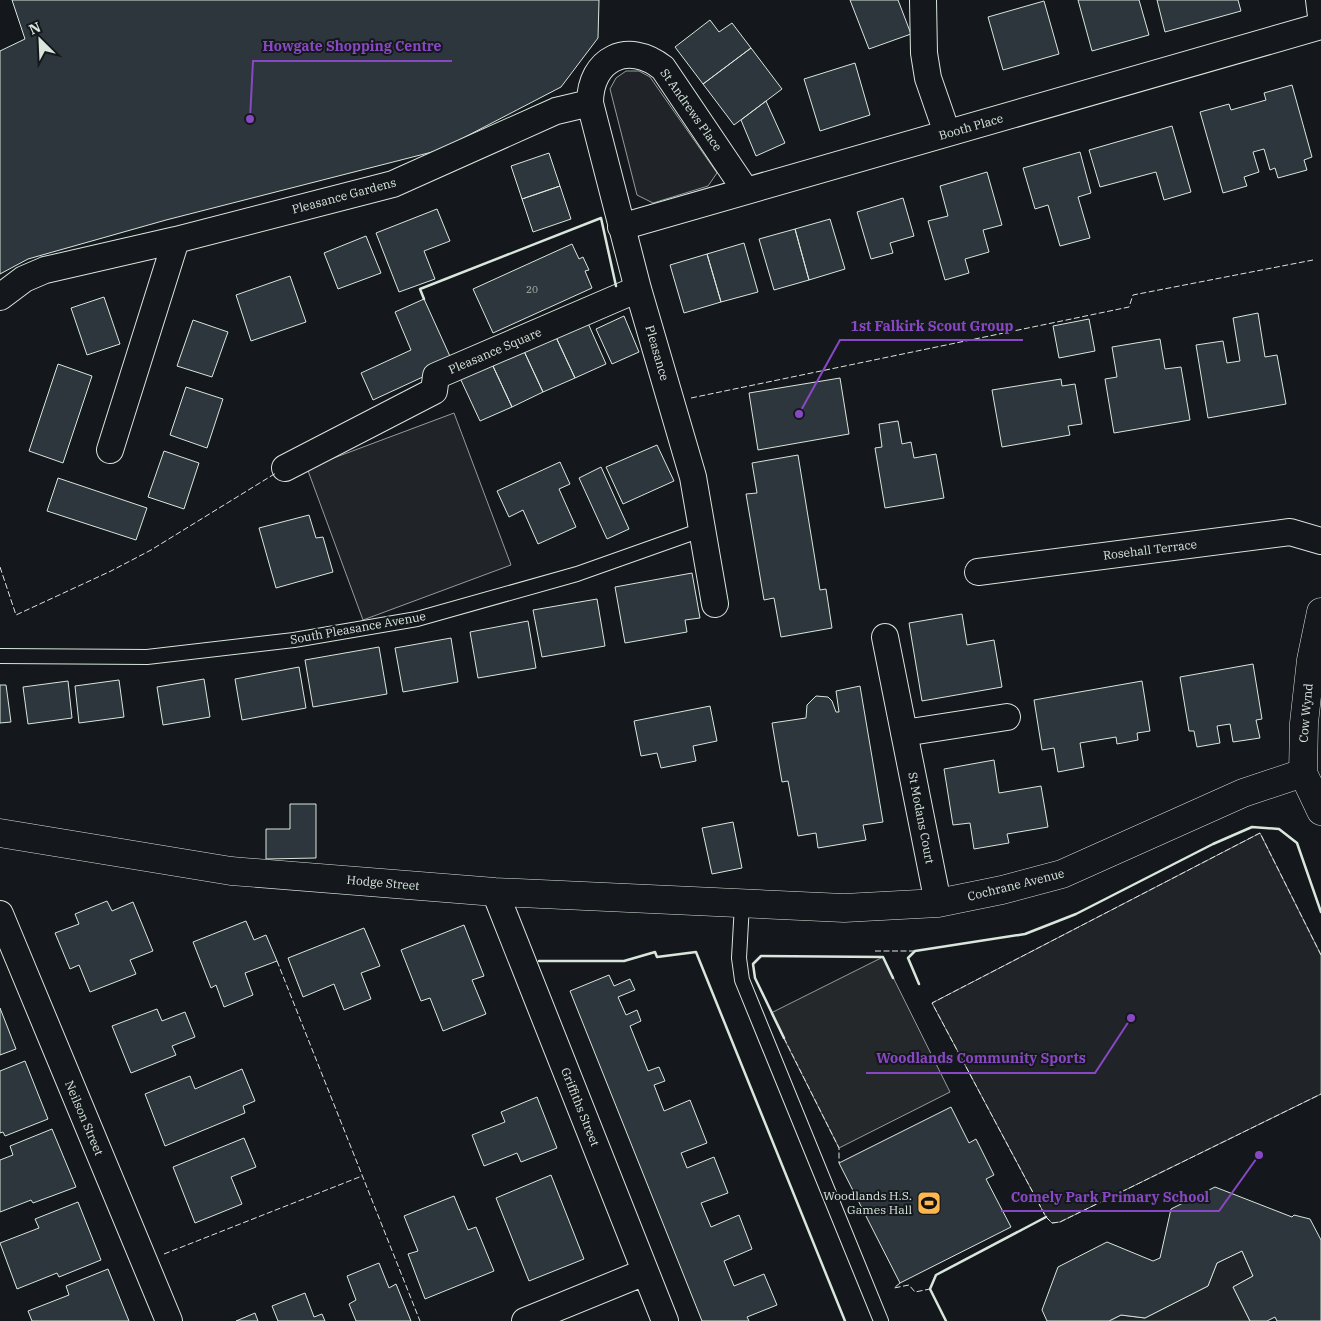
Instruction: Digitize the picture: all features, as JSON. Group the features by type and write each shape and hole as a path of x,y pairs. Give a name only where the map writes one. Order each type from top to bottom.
{"main road":[{"name":"Cow Wynd","path":"1321,612 1311,660 1304,723 1302,773 1321,811"},
{"name":"Cochrane Avenue","path":"769,906 844,908 938,903 1002,890 1062,874 1243,793 1302,773"},
{"name":"Hodge Street","path":"0,833 231,871 495,892 769,906"}],"street":[{"path":"923,0 924,53 928,78 947,133"},
{"path":"1319,0 1321,16"},
{"name":"Booth Place","path":"622,227 1321,26"},
{"name":"St Andrews Place","path":"590,103 590,89 596,73 607,62 619,56 634,54 652,59 663,68 746,191"},
{"name":"Pleasance","path":"590,103 638,289 693,477 704,529 715,604"},
{"name":"Pleasance Gardens","path":"0,296 24,279 45,270 176,240 394,184 556,111 590,103"},
{"path":"110,450 176,240"},
{"name":"Pleasance Square","path":"285,468 434,391 436,376 638,289"},
{"name":"Rosehall Terrace","path":"978,572 1290,532 1321,541"},
{"name":"St Modans Court","path":"885,637 938,903"},
{"path":"904,733 1007,717"},
{"name":"Griffiths Street","path":"495,892 665,1321"},
{"name":"Neilson Street","path":"0,914 169,1321"},
{"path":"525,1321 645,1272"}],"lane":[{"name":"South Pleasance Avenue","path":"0,656 147,658 294,640 417,619 577,574 704,529"},
{"path":"742,904 739,958 742,980 881,1321"}],"shaded area":[{"path":"626,71 639,71 650,77 717,173 708,186 653,203 637,195 610,89 616,78"},
{"path":"454,413 511,565 363,620 307,468"},
{"path":"1260,833 1321,955 1321,1094 1060,1222 1052,1223 1046,1217 932,1003"},
{"path":"883,957 950,1092 839,1148 771,1013"},
{"path":"1242,1251 1253,1276 1233,1287 1250,1321 1109,1321 1121,1315 1145,1318 1208,1286 1217,1263"}],"building":[{"path":"12,0 599,0 598,38 561,87 440,150 166,220 28,259 0,274 0,51 25,39"},
{"path":"850,0 898,0 911,34 869,49"},
{"path":"1078,0 1139,0 1149,35 1092,51"},
{"path":"1157,0 1238,0 1241,11 1165,32"},
{"path":"1044,1 1059,54 1003,70 988,17"},
{"path":"710,20 719,32 732,23 751,48 703,84 675,47"},
{"path":"751,48 782,89 734,125 703,84"},
{"path":"855,63 870,115 820,131 804,79"},
{"path":"1292,85 1312,157 1304,160 1307,170 1278,178 1275,168 1270,170 1264,149 1253,152 1259,172 1244,177 1247,186 1223,193 1200,112 1229,104 1231,110 1266,100 1264,93"},
{"path":"766,101 785,143 756,156 741,120"},
{"path":"1172,126 1191,192 1164,200 1156,172 1100,187 1089,150"},
{"path":"1080,152 1091,193 1078,197 1090,238 1060,246 1048,205 1035,209 1023,168"},
{"path":"549,153 560,186 522,199 511,166"},
{"path":"987,172 1002,225 983,230 989,252 965,259 969,273 945,280 928,221 948,216 940,186"},
{"path":"560,186 571,219 533,232 522,199"},
{"path":"903,198 914,236 890,243 893,253 871,259 857,212"},
{"path":"437,209 450,241 424,251 435,279 399,292 376,233"},
{"path":"830,219 845,269 809,280 795,229"},
{"path":"795,229 809,280 774,290 759,239"},
{"path":"366,236 381,273 338,289 324,253"},
{"path":"744,243 758,292 721,302 707,254"},
{"path":"572,244 579,259 583,257 589,270 585,271 592,288 493,333 473,289"},
{"path":"707,254 721,302 684,313 670,265"},
{"path":"290,276 306,322 251,341 236,295"},
{"path":"104,297 120,344 87,355 71,308"},
{"path":"424,299 453,363 373,400 361,373 411,350 395,312"},
{"path":"1258,313 1265,357 1277,355 1286,404 1208,418 1196,345 1223,341 1227,363 1240,361 1233,318"},
{"path":"624,316 639,352 612,364 596,329"},
{"path":"1089,319 1095,351 1059,358 1053,326"},
{"path":"193,320 228,332 212,377 177,366"},
{"path":"587,321 606,364 575,378 555,335"},
{"path":"555,335 575,378 543,392 523,349"},
{"path":"1160,339 1165,369 1181,367 1190,420 1114,433 1105,379 1117,377 1112,347"},
{"path":"523,349 543,392 512,407 492,364"},
{"path":"58,364 92,376 63,463 29,451"},
{"path":"492,364 512,407 480,421 460,378"},
{"path":"840,378 849,434 758,450 749,393"},
{"path":"1061,379 1062,386 1075,384 1082,424 1068,426 1070,435 1002,447 992,390"},
{"path":"186,387 223,399 207,448 170,435"},
{"path":"898,421 902,444 911,442 914,458 936,454 944,498 885,508 875,448 882,447 879,424"},
{"path":"657,445 674,481 623,504 606,467"},
{"path":"164,451 199,463 184,509 148,497"},
{"path":"798,455 820,590 826,589 832,628 781,637 774,598 764,600 746,494 757,493 752,463"},
{"path":"560,462 570,484 559,489 576,527 538,544 523,510 509,517 497,491"},
{"path":"601,467 629,529 607,539 579,478"},
{"path":"58,478 147,508 136,540 47,511"},
{"path":"309,515 316,538 323,537 333,572 276,588 259,528"},
{"path":"692,573 700,618 685,620 687,632 625,643 615,587"},
{"path":"597,599 605,646 542,657 533,610"},
{"path":"962,614 967,645 994,640 1002,687 922,701 909,623"},
{"path":"528,621 536,668 478,678 470,632"},
{"path":"451,638 458,682 403,692 395,648"},
{"path":"379,647 387,694 313,707 305,660"},
{"path":"1253,664 1262,719 1256,720 1260,738 1233,742 1230,724 1217,726 1220,743 1197,747 1194,731 1189,731 1180,677"},
{"path":"299,667 306,708 242,720 235,679"},
{"path":"204,679 210,717 163,725 157,687"},
{"path":"119,680 124,717 79,723 75,686"},
{"path":"68,681 72,718 28,724 23,687"},
{"path":"1142,681 1150,731 1137,733 1138,740 1117,744 1116,737 1080,743 1084,767 1058,772 1054,748 1042,750 1034,700"},
{"path":"0,685 6,685 11,722 0,723"},
{"path":"860,686 883,822 863,825 866,840 818,848 816,833 798,836 788,781 782,782 772,723 806,718 807,705 816,696 828,697 832,701 836,712 839,712 836,691"},
{"path":"710,706 717,741 693,746 696,761 661,768 657,753 641,756 634,721"},
{"path":"994,760 999,793 1041,786 1048,827 1007,834 1009,843 974,849 970,823 953,825 944,769"},
{"path":"290,804 316,804 316,858 266,859 266,829 290,829"},
{"path":"733,822 742,868 712,874 702,828"},
{"path":"107,901 112,911 133,902 153,951 130,960 136,974 90,992 79,965 70,969 55,933 79,924 75,914"},
{"path":"246,921 254,940 266,935 277,961 245,973 253,995 224,1007 216,985 211,988 193,942"},
{"path":"464,925 484,976 472,980 486,1014 443,1031 430,998 421,1001 401,950"},
{"path":"364,928 380,966 361,973 371,999 344,1010 334,984 303,997 288,958"},
{"path":"609,975 614,986 630,979 635,990 618,997 626,1015 637,1010 641,1021 630,1026 648,1071 659,1067 665,1081 654,1085 664,1111 690,1100 707,1143 681,1153 687,1168 714,1157 728,1193 701,1203 711,1227 739,1215 752,1249 724,1261 734,1286 764,1274 777,1305 747,1317 749,1321 702,1321 570,991"},
{"path":"0,1008 16,1049 0,1055"},
{"path":"157,1009 162,1021 185,1012 195,1037 172,1046 176,1055 131,1073 112,1026"},
{"path":"25,1061 48,1119 5,1136 3,1132 0,1133 0,1071"},
{"path":"242,1069 255,1101 243,1106 245,1113 165,1146 145,1094 190,1076 195,1089"},
{"path":"537,1097 557,1148 521,1162 517,1153 484,1166 472,1135 505,1122 501,1112"},
{"name":"Woodlands H.S. Games Hall","path":"951,1107 969,1143 976,1139 994,1175 986,1179 1011,1227 900,1283 839,1163"},
{"path":"52,1129 76,1187 33,1203 31,1200 0,1212 0,1160 13,1155 10,1146"},
{"path":"244,1138 256,1167 231,1177 242,1204 195,1223 173,1167"},
{"path":"551,1175 584,1259 529,1281 496,1198"},
{"path":"1215,1187 1292,1217 1294,1215 1310,1219 1321,1240 1321,1321 1277,1321 1275,1317 1267,1321 1250,1321 1233,1287 1253,1276 1242,1251 1217,1263 1208,1286 1145,1318 1121,1315 1109,1321 1047,1321 1042,1310 1058,1267 1107,1242 1153,1261 1160,1258 1171,1209"},
{"path":"454,1196 468,1230 476,1227 494,1271 425,1299 408,1254 418,1251 404,1216"},
{"path":"78,1202 101,1260 59,1277 57,1273 17,1289 0,1243 39,1228 35,1219"},
{"path":"379,1263 389,1288 396,1284 411,1321 356,1321 349,1304 356,1300 347,1276"},
{"path":"108,1269 129,1321 32,1321 28,1311 69,1295 66,1286"},
{"path":"305,1293 314,1317 322,1314 325,1321 278,1321 272,1306"},
{"path":"255,1313 258,1321 236,1321"}],"fence":[{"path":"691,398 1129,307 1133,295 1313,260"},
{"path":"0,567 16,615 111,571 151,550 276,473"},
{"path":"1321,955 1260,833 932,1003 1046,1217 1052,1223 1060,1222 1321,1094"},
{"path":"875,951 915,951"},
{"path":"277,961 420,1321"},
{"path":"784,1038 839,1148 839,1163"},
{"path":"164,1254 362,1176"},
{"path":"900,1283 894,1288 909,1285 915,1292 930,1289"}],"wall":[{"path":"424,299 420,289 601,218 616,286"},
{"path":"919,984 908,958 915,951 1025,934 1076,914 1213,844 1252,827 1279,829 1297,843 1321,912"},
{"path":"539,961 624,961 655,952 657,957 696,952 845,1321"},
{"path":"784,1038 755,978 753,964 761,956 883,957 893,978"},
{"path":"946,1321 930,1289 936,1275 1046,1217"}],"place":[{"name":"Howgate Shopping Centre","path":"250,119"},
{"name":"1st Falkirk Scout Group","path":"799,414"},
{"name":"Woodlands Community Sports","path":"1131,1018"},
{"name":"Comely Park Primary School","path":"1259,1155"},
{"name":"Woodlands H.S. Games Hall","path":"929,1203"}]}
